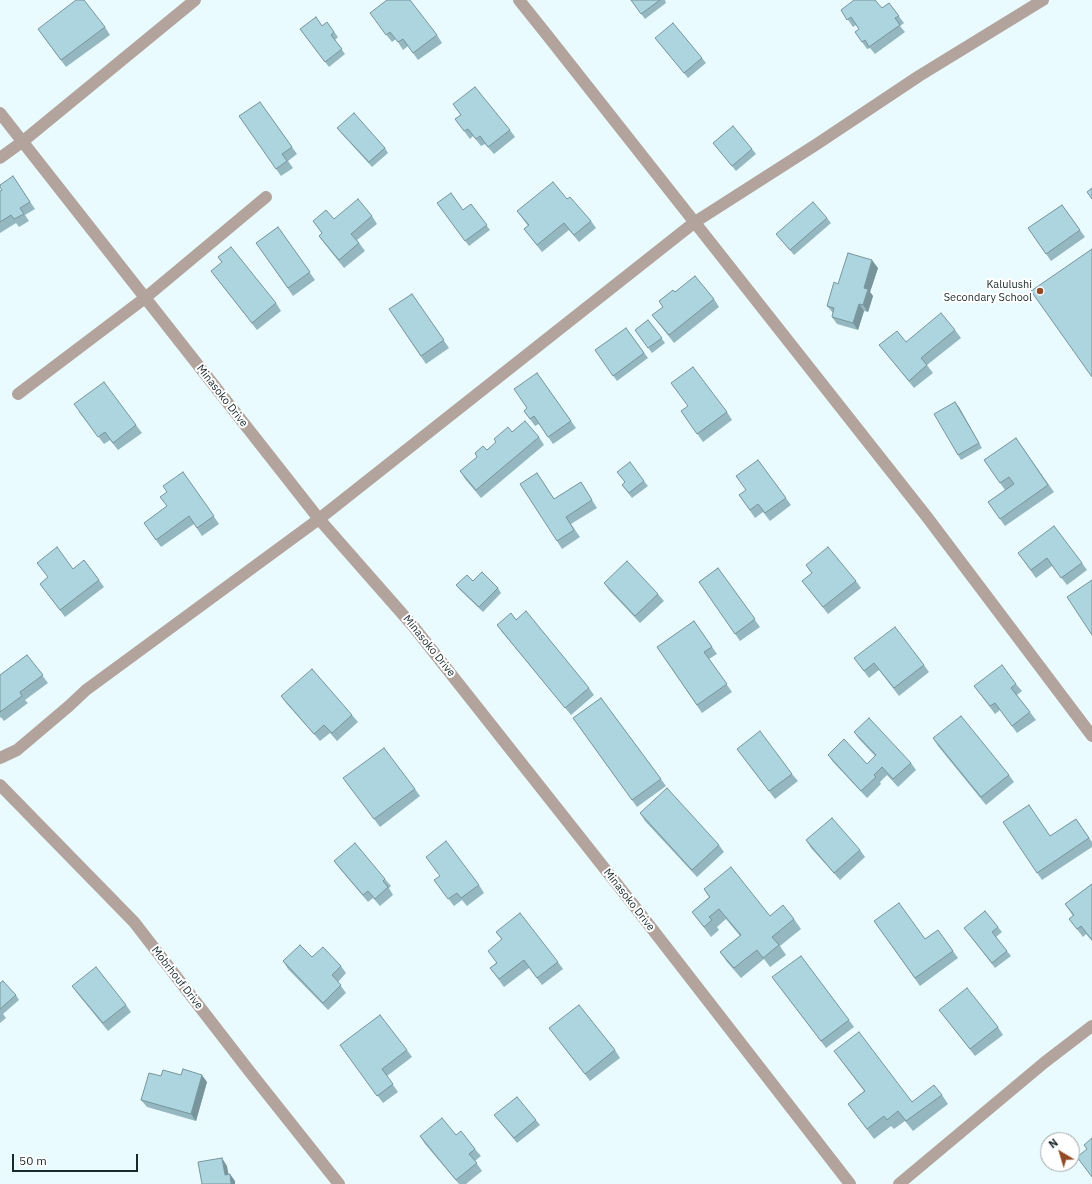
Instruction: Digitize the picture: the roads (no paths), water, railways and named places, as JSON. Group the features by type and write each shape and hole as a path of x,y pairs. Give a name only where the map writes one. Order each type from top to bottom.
{"street":[{"path":"0,158 22,142 195,0"},
{"path":"519,0 927,517 1092,736"},
{"path":"0,758 17,750 86,690 319,519 695,222 817,144 919,76 1044,0"},
{"name":"Minasoko Drive","path":"0,113 319,519 413,626 634,906 850,1184"},
{"path":"18,394 145,298 266,197"},
{"name":"Mobrhouf Drive","path":"0,785 134,922 339,1184"},
{"path":"899,1184 1045,1062 1092,1026"}],"place":[{"name":"Kalulushi Secondary School","path":"1040,291"}]}
